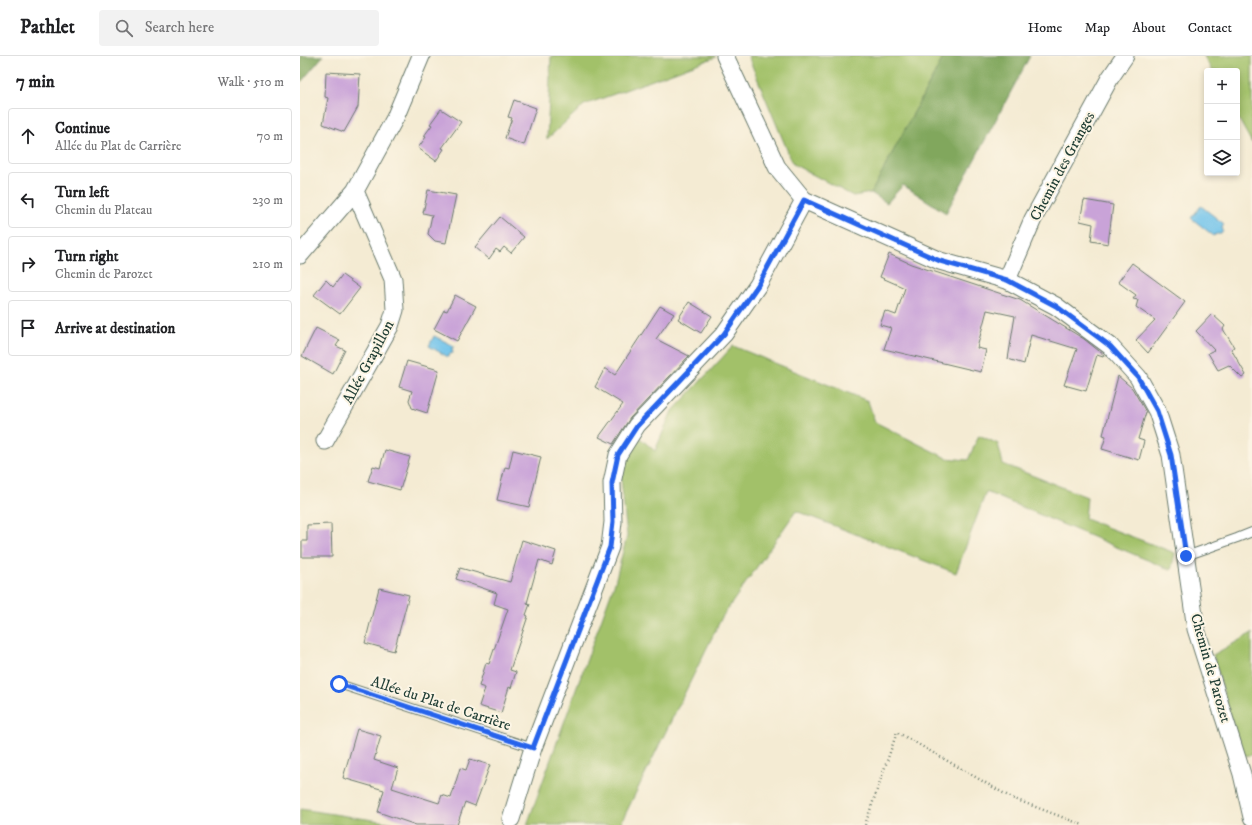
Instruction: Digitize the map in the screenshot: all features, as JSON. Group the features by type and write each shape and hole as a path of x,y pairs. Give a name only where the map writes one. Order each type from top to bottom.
{"street":[{"path":"300,255 355,191 395,118 421,56"},
{"name":"Chemin de Parozet","path":"725,56 777,167 804,200 940,261 1007,280 1056,306 1110,346 1138,377 1157,411 1171,455 1196,629 1242,774 1252,817"},
{"name":"Chemin des Granges","path":"1007,280 1032,219 1110,78 1124,56"},
{"name":"Allée Grapillon","path":"325,441 390,326 395,310 393,279 355,191"},
{"path":"511,819 533,748 610,547 613,522 612,483 618,455 637,426 724,334 758,285 804,200"}],"lane":[{"path":"1186,556 1252,532"},
{"name":"Allée du Plat de Carrière","path":"339,684 533,748"}],"path":[{"path":"865,825 897,732 1012,798 1083,825"}],"green space":[{"path":"300,56 323,56 302,81 300,81"},
{"path":"551,56 716,57 584,105 547,139"},
{"path":"748,56 944,56 871,193 853,196 793,164"},
{"path":"944,56 1030,56 946,213 903,185 887,203 871,193"},
{"path":"1204,56 1252,56 1252,143 1240,121 1240,68 1210,68"},
{"path":"733,346 868,401 875,422 946,458 968,460 979,435 998,444 1003,464 1087,497 1085,519 1175,553 1171,570 986,492 956,573 796,511 722,617 620,825 527,825 615,582 627,536 620,469 640,438 655,451 671,413"},
{"path":"1252,633 1252,755 1242,756 1213,655"},
{"path":"300,809 393,823 393,825 300,825"}],"water":[{"path":"1201,206 1224,224 1222,226 1223,231 1221,234 1216,234 1214,236 1191,218"},
{"path":"434,336 454,346 452,349 453,353 448,357 429,346"}],"building":[{"path":"326,72 360,74 358,107 344,132 323,124 328,98 325,97"},
{"path":"514,100 536,108 524,145 505,138 512,118 508,117"},
{"path":"441,109 461,122 442,148 444,149 436,161 418,148 432,125 430,124"},
{"path":"428,190 456,195 446,243 435,241 428,234 432,215 423,213"},
{"path":"1084,200 1113,205 1108,244 1091,241 1093,224 1080,221"},
{"path":"500,217 524,237 511,253 504,247 500,252 496,249 489,259 475,247"},
{"path":"889,254 911,264 1020,300 1084,339 1104,355 1103,357 1097,355 1086,391 1064,385 1077,349 1031,335 1024,364 1008,359 1015,316 987,310 977,348 986,350 981,372 884,349 891,328 880,325 885,311 896,315 905,288 880,277"},
{"path":"1132,263 1185,302 1148,353 1136,340 1155,320 1136,307 1138,300 1133,299 1136,295 1118,282"},
{"path":"342,275 360,288 340,314 314,295 326,280 333,287"},
{"path":"455,295 476,306 457,341 434,329 444,310 447,311"},
{"path":"689,302 712,316 701,333 678,319"},
{"path":"660,306 674,314 656,339 689,356 630,418 613,444 599,437 623,404 595,387 605,368 615,375"},
{"path":"1212,314 1225,326 1223,329 1234,347 1231,349 1246,375 1242,378 1229,365 1218,370 1208,353 1214,350 1196,331"},
{"path":"316,328 340,340 336,346 345,350 333,374 302,356"},
{"path":"407,361 439,370 427,413 412,408 409,400 412,391 399,387"},
{"path":"1118,376 1132,388 1146,412 1138,439 1144,441 1139,460 1102,449 1106,436 1103,435"},
{"path":"385,450 410,457 400,490 368,481 373,466 380,468"},
{"path":"513,450 541,457 529,507 497,500 505,467 509,468"},
{"path":"331,524 332,557 302,557 302,541 307,541 307,525"},
{"path":"522,540 556,551 552,565 539,560 527,603 530,604 526,615 528,616 510,670 516,672 511,688 509,687 501,713 479,706 485,688 479,686 486,663 489,664 508,609 494,604 497,593 456,579 460,568 510,582"},
{"path":"379,588 409,595 394,651 365,643"},
{"path":"357,729 381,736 374,760 398,768 392,788 439,803 442,795 451,798 460,768 466,770 470,759 490,765 475,806 465,802 457,825 416,825 378,812 384,790 343,778"}],"route":[{"path":"339,684 533,748 610,547 613,522 612,483 618,455 637,426 724,334 758,285 804,200 940,261 1007,280 1056,306 1110,346 1138,377 1157,411 1171,455 1186,556"}]}
